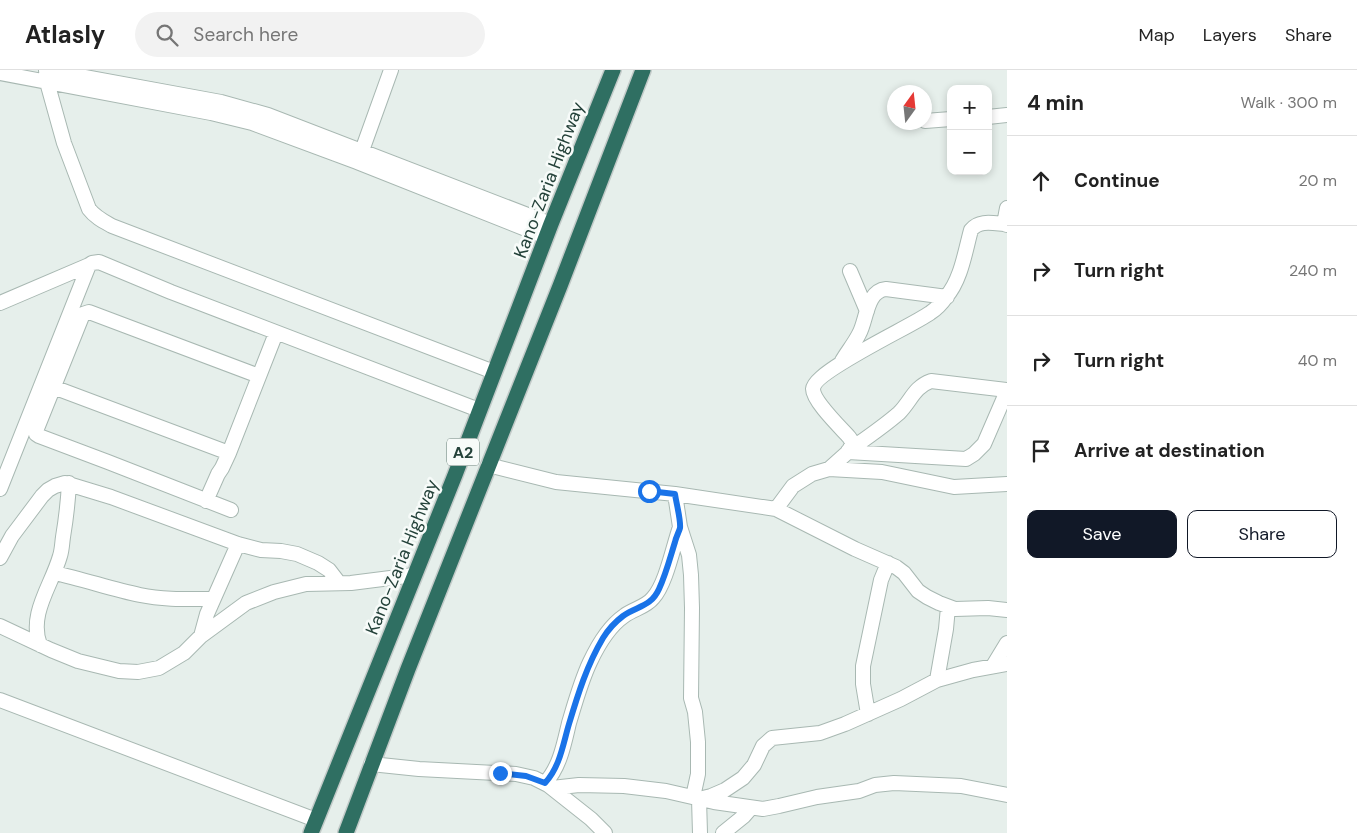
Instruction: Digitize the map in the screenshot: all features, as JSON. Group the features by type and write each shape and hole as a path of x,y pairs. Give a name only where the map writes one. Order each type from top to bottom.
{"highway":[{"name":"Kano-Zaria Highway","path":"314,826 480,410 548,230 613,70"},
{"name":"A2","path":"346,833 371,764 560,286 643,70"}],"street":[{"path":"360,157 391,70"},
{"path":"0,73 47,74 236,118 360,157 548,230"},
{"path":"47,74 64,143 89,209 100,219 112,226 494,372"},
{"path":"992,116 1007,115"},
{"path":"932,120 947,119"},
{"path":"848,452 853,443 816,399 813,388 817,380 840,364 930,313 947,297 956,283 971,230 980,223 1005,224 1007,208"},
{"path":"0,303 89,266 92,263 99,262 171,292 480,410"},
{"path":"0,489 89,266"},
{"path":"850,271 867,311"},
{"path":"840,364 860,333 871,299 881,289 947,297"},
{"path":"231,510 38,436 36,431 84,314 89,312 259,376"},
{"path":"206,501 229,453 276,332"},
{"path":"829,469 848,452 897,415 918,388 924,384 932,381 1007,391 984,444 966,459 848,452"},
{"path":"53,387 229,453"},
{"path":"488,466 556,482 675,494 776,509 854,550 888,563 904,573 918,591 948,607 1007,610"},
{"path":"776,509 794,486 812,474 829,469 882,472 954,487 981,487 1007,484"},
{"path":"0,558 12,536 42,496 55,486 69,483 238,544 261,550 297,554 329,570 339,583"},
{"path":"40,645 37,637 37,618 60,555 68,511 69,483"},
{"path":"675,494 680,527 689,555 692,608 691,698 695,712 698,742 696,798 700,833"},
{"path":"548,786 590,661 608,631 624,616 645,606 658,592 665,576 680,527"},
{"path":"201,636 213,599 238,544"},
{"path":"665,576 689,555"},
{"path":"868,714 862,684 863,666 882,580 888,563"},
{"path":"54,573 140,595 171,600 213,599"},
{"path":"0,626 78,661 119,671 138,672 159,668 184,652 201,636 246,603 274,592 306,584 368,581 414,575"},
{"path":"937,680 948,607"},
{"path":"696,798 712,796 743,778 754,765 763,746 772,738 820,734 901,700 937,680 1000,665 1007,643"},
{"path":"0,700 314,826"},
{"path":"371,764 419,769 516,774 534,778 548,786 591,819 605,833"},
{"path":"548,786 624,786 666,791 751,808 779,806 817,797 859,791 875,785 894,783 961,786 1007,795"},
{"path":"723,833 751,808"}],"route":[{"path":"500,773 526,776 545,783 549,779 562,749 590,661 602,640 608,631 624,616 645,606 658,592 665,576 680,527 675,494 649,491"}]}
